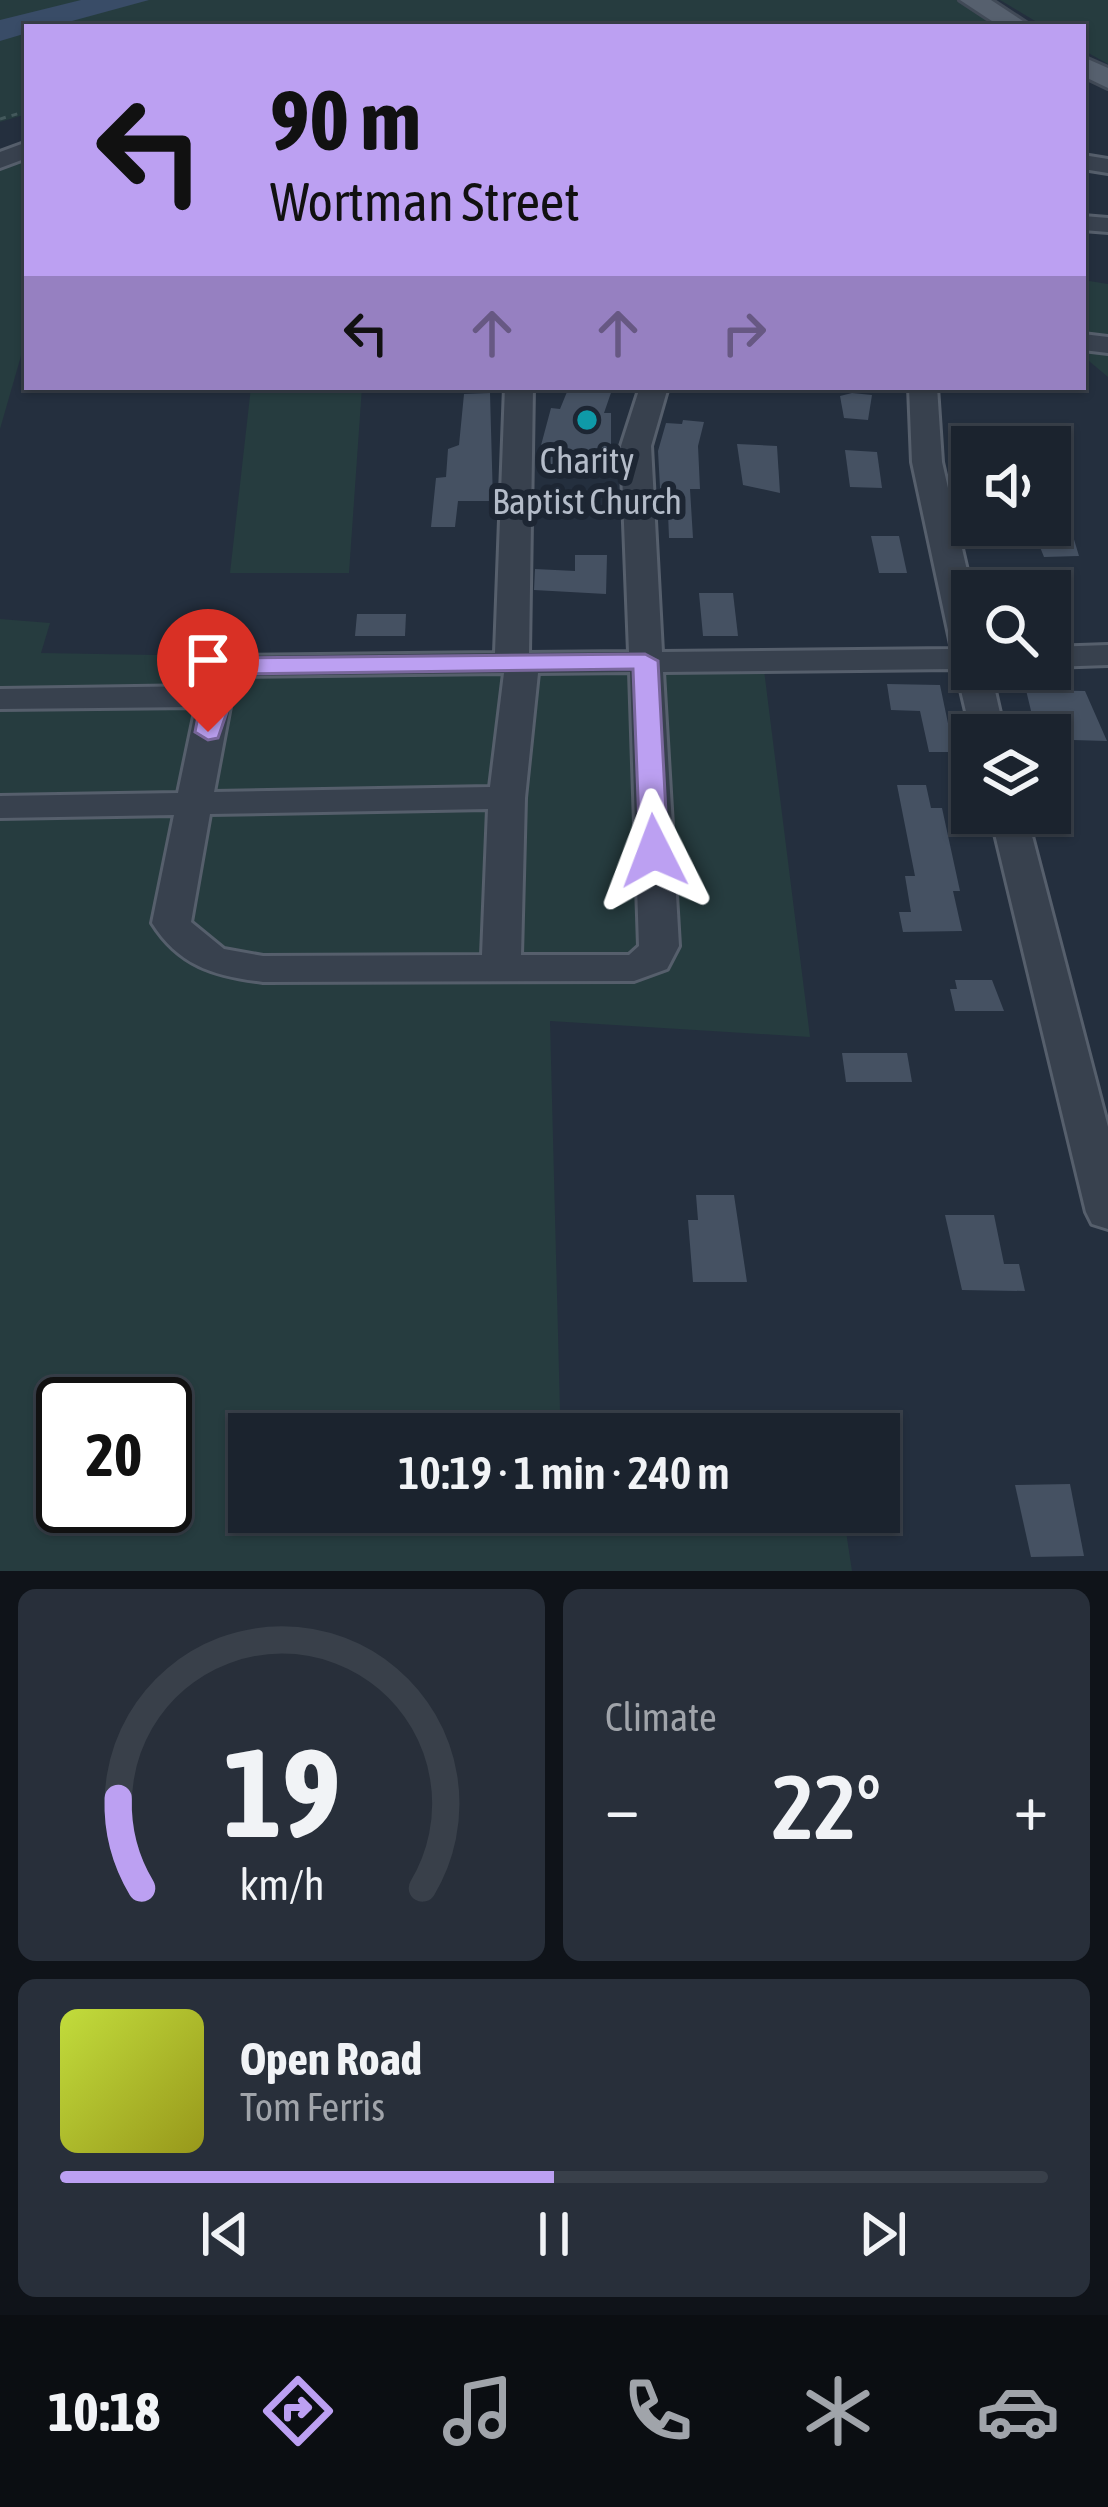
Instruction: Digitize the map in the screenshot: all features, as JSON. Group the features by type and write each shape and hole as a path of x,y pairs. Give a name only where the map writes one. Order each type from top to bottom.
{"main road":[{"path":"974,0 1014,24"}],"street":[{"path":"501,968 507,798 520,670 512,662 519,390"},
{"path":"223,681 171,923 184,944 212,963 263,969 634,968 653,960 659,946 636,446 653,390"},
{"path":"923,390 922,430 952,570"},
{"path":"1071,656 1108,655"},
{"path":"0,698 512,662 951,659"},
{"path":"0,807 507,798"},
{"path":"1013,834 1108,1213"}],"green space":[{"path":"0,0 958,0 998,24 24,24 24,115 0,122"},
{"path":"1000,0 1108,0 1108,64 1086,52 1086,24 1040,24"},
{"path":"24,144 24,345 0,429 0,153"},
{"path":"1086,280 1108,284 1108,377 1086,359"},
{"path":"251,390 362,390 349,573 230,573"},
{"path":"0,619 50,623 41,653 214,656 216,674 764,670 810,1037 550,1021 560,1411 614,1413 228,1413 228,1533 846,1533 852,1571 0,1571"}],"water":[{"path":"81,0 149,0 61,24 24,24 24,34 0,41 0,20"}],"building":[{"path":"568,390 612,390 604,413 611,413 611,467 536,464 551,408 560,409"},
{"path":"490,393 493,501 458,501 455,527 431,527 436,478 446,477 448,449 459,445 464,394"},
{"path":"872,395 868,420 844,418 840,396"},
{"path":"683,420 704,422 698,446 700,489 690,489 693,538 669,538 667,488 660,488 658,451 666,423 682,424"},
{"path":"737,444 777,446 780,493 743,485"},
{"path":"845,450 877,452 882,488 850,487"},
{"path":"1071,529 1079,556 1044,557 1040,546 1071,546"},
{"path":"871,536 899,536 907,573 879,573"},
{"path":"575,555 607,555 606,594 534,590 535,569 575,571"},
{"path":"699,593 733,593 738,636 703,636"},
{"path":"357,614 406,614 405,636 355,636"},
{"path":"887,684 940,685 951,752 929,752 920,711 891,710"},
{"path":"1026,690 1085,691 1107,741 1073,740 1071,714 1032,714"},
{"path":"897,785 926,785 931,808 942,808 960,891 953,891 962,931 903,932 899,912 911,912 905,876 915,876"},
{"path":"955,980 992,980 1004,1011 955,1011 950,989 957,989"},
{"path":"842,1053 907,1053 912,1082 846,1082"},
{"path":"696,1195 734,1195 747,1282 693,1282 688,1220 698,1220"},
{"path":"945,1215 994,1215 1004,1264 1019,1264 1025,1291 962,1290"},
{"path":"1070,1484 1084,1556 1031,1557 1015,1485"}],"place":[{"name":"Charity Baptist Church","path":"587,420"}],"route":[{"path":"208,732 215,696 231,666 645,661 654,851"}]}
